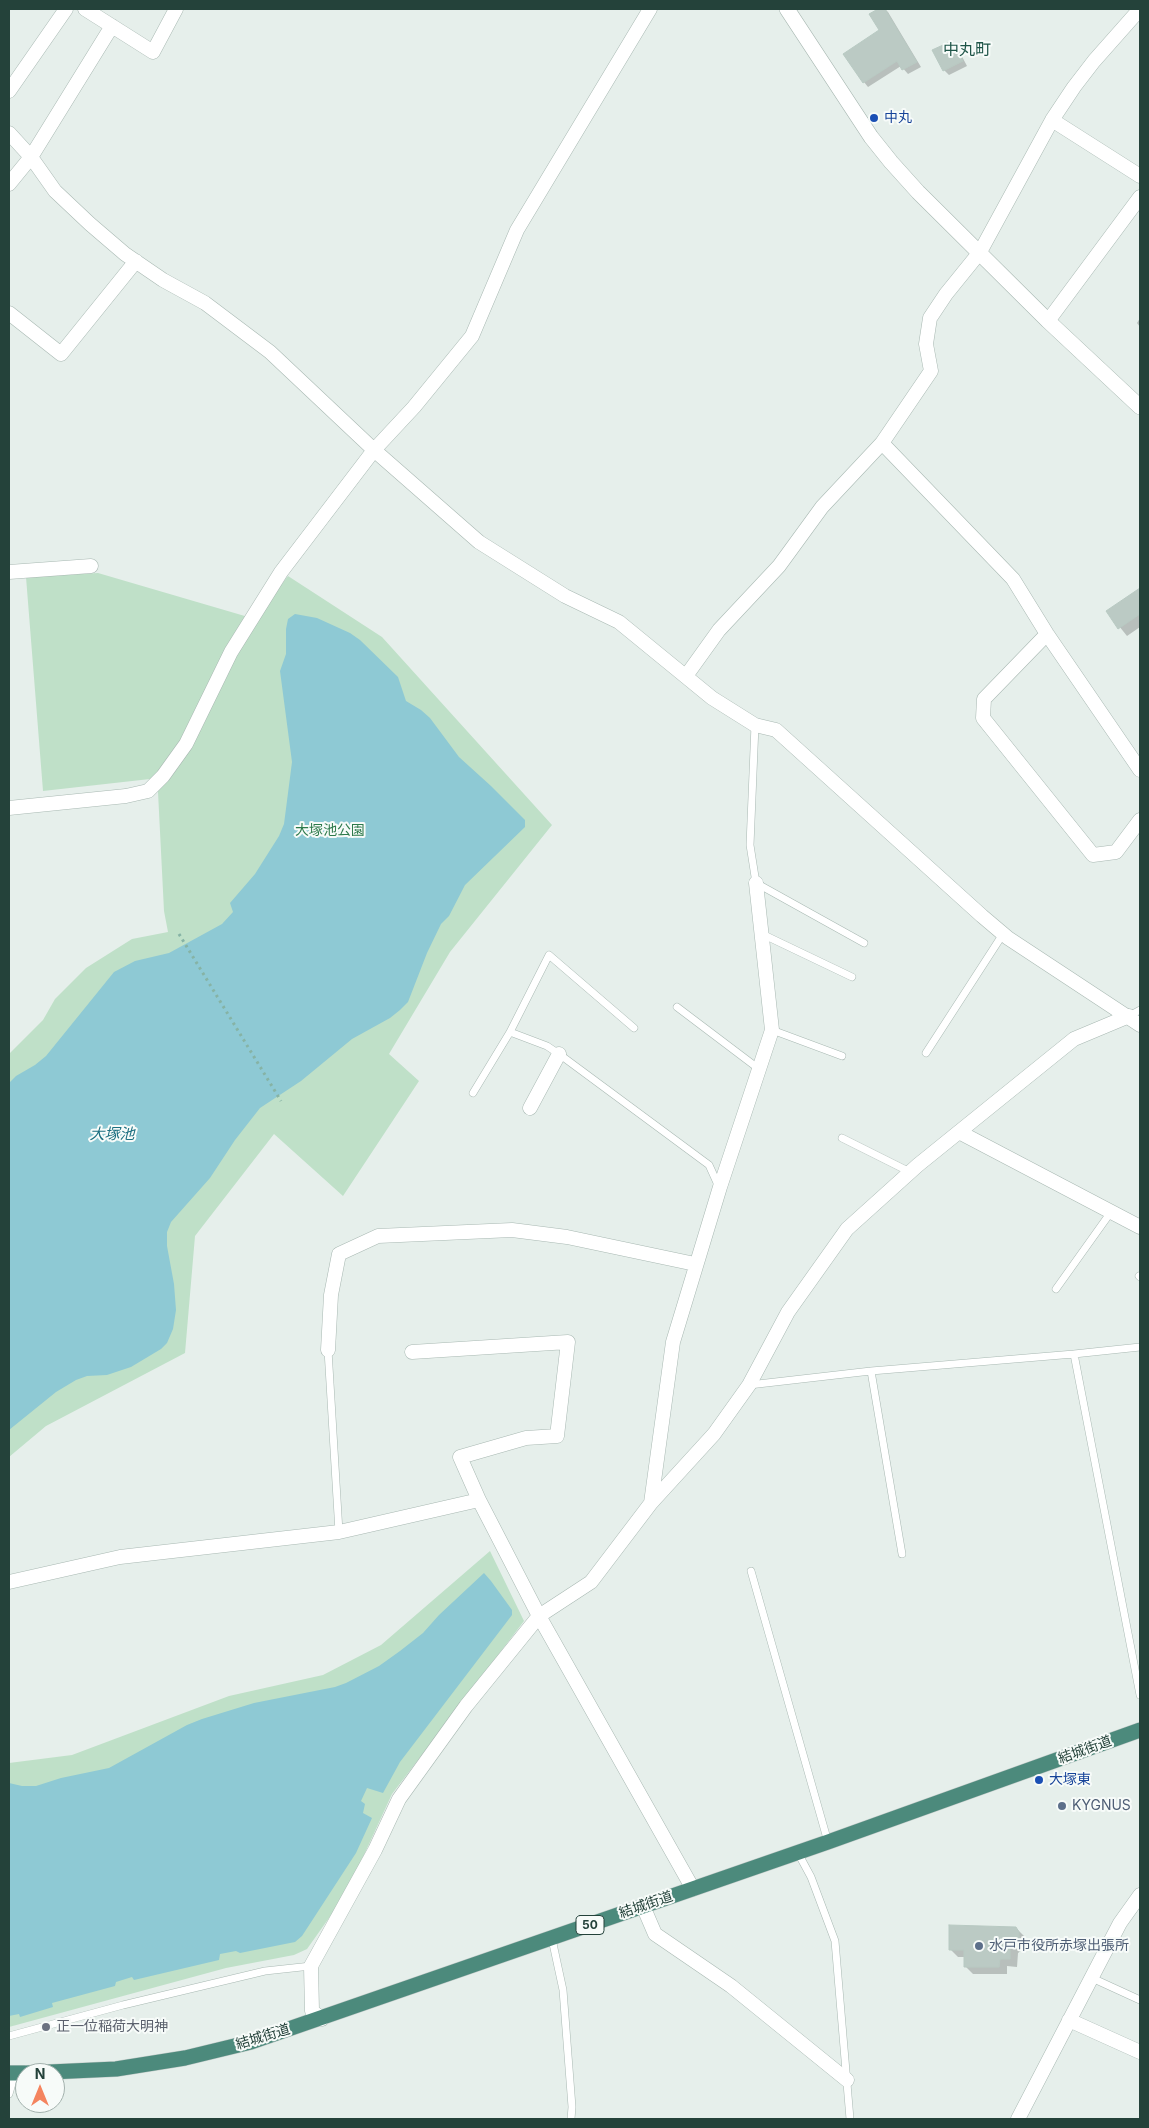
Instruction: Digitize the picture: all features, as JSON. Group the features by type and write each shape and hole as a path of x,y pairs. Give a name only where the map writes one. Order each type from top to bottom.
{"highway":[{"name":"結城街道","path":"65,2071 116,2069 185,2058 251,2042 798,1853 1140,1730"}],"street":[{"path":"9,91 66,9"},
{"path":"85,9 154,52 176,9"},
{"path":"9,808 126,796 148,791 163,776 186,744 226,660 281,572 374,450 414,407 472,336 517,230 650,9"},
{"path":"787,9 881,150 918,192 1048,320 1140,407"},
{"path":"686,676 719,630 779,566 822,507 882,443 932,371 926,344 930,318 946,294 980,252 1052,120 1094,61 1140,9"},
{"path":"9,184 31,157 112,26"},
{"path":"1052,120 1140,176"},
{"path":"9,133 31,157 55,190 90,224 136,261 163,280 205,303 270,352 374,450 479,542 565,596 619,622 712,698 755,725 776,730 1003,934 1134,1013 1140,1025"},
{"path":"1048,320 1140,197"},
{"path":"9,313 61,354 136,261"},
{"path":"882,443 1013,579 1047,634 1140,770"},
{"path":"9,572 91,566"},
{"path":"1047,634 984,699 983,718 1093,855 1116,852 1140,820"},
{"path":"650,1503 673,1342 695,1264 772,1030 756,883"},
{"path":"322,2019 312,2011 312,1966 375,1850 399,1798 466,1706 539,1616 590,1582 650,1503 714,1434 749,1385 788,1312 846,1229 910,1172 1074,1040 1134,1013"},
{"path":"530,1108 559,1054"},
{"path":"959,1132 1140,1227"},
{"path":"328,1350 331,1295 339,1254 378,1236 512,1230 568,1237 695,1264"},
{"path":"412,1352 568,1342 557,1436 526,1438 460,1457 479,1500 539,1616 692,1889"},
{"path":"9,1582 120,1557 339,1532 479,1500"},
{"path":"1018,2119 1120,1923 1140,1894"},
{"path":"643,1906 655,1934 731,1986 847,2080"},
{"path":"1069,2020 1140,2052"}],"lane":[{"path":"755,725 750,845 756,883 864,943"},
{"path":"762,934 852,977"},
{"path":"926,1053 1003,934"},
{"path":"473,1093 510,1032 549,955 634,1028"},
{"path":"677,1007 759,1069"},
{"path":"772,1030 842,1056"},
{"path":"510,1032 547,1046 559,1054 709,1165 720,1187"},
{"path":"842,1138 910,1172"},
{"path":"1056,1289 1111,1212"},
{"path":"749,1385 871,1371 1140,1347"},
{"path":"328,1350 339,1532"},
{"path":"1074,1354 1140,1695"},
{"path":"871,1371 902,1554"},
{"path":"751,1572 828,1842"},
{"path":"798,1853 811,1877 835,1942 850,2119"},
{"path":"552,1938 563,1990 572,2107 571,2119"},
{"path":"9,2036 123,2005 264,1971 312,1966"},
{"path":"1092,1978 1140,2000"},
{"path":"9,2094 15,2081"}],"path":[{"path":"179,934 281,1101"}],"green space":[{"name":"大塚池公園","path":"98,573 255,619 288,576 382,637 552,825 450,952 389,1054 419,1081 343,1196 274,1134 195,1236 185,1353 46,1426 9,1457 9,1054 43,1020 55,999 86,968 132,939 168,932 164,911 158,792 150,779 43,791 26,577"},
{"path":"490,1551 524,1621 392,1794 346,1894 307,1949 294,1955 226,1968 9,2027 9,1763 72,1755 229,1696 323,1675 381,1645"}],"water":[{"name":"大塚池","path":"295,614 317,618 350,633 360,640 398,677 406,701 430,718 459,757 525,820 525,827 465,885 449,916 441,924 427,953 408,1002 390,1018 352,1039 301,1081 260,1108 235,1140 210,1178 171,1222 167,1232 167,1246 174,1284 176,1310 173,1329 167,1343 161,1349 131,1367 107,1375 87,1376 76,1380 56,1392 9,1430 9,1083 16,1076 46,1056 114,972 135,961 169,953 222,924 233,912 230,903 255,874 279,836 284,824 292,762 280,671 286,654 288,619"},
{"path":"484,1573 512,1610 512,1615 400,1762 383,1793 367,1788 361,1801 365,1804 363,1813 372,1818 356,1853 302,1936 295,1942 240,1953 236,1951 220,1954 219,1960 134,1980 132,1977 116,1982 115,1986 52,2003 53,2007 20,2017 19,2014 9,2016 9,1783 22,1786 36,1786 61,1778 109,1768 187,1725 202,1719 254,1703 335,1687 346,1683 379,1666 423,1633 439,1615"}],"building":[{"path":"878,9 885,9 917,62 902,70 897,61 863,83 843,54 879,30 869,14"},
{"path":"952,41 963,61 943,71 932,50"},
{"path":"1140,588 1140,614 1118,629 1106,611"},
{"name":"水戸市役所赤塚出張所","path":"949,1925 1016,1927 1019,1932 1019,1939 1010,1945 1010,1959 1000,1959 999,1967 964,1967 964,1950 949,1950"}],"place":[{"name":"中丸","path":"874,118"},
{"name":"大塚東","path":"1039,1780"},
{"name":"KYGNUS","path":"1062,1806"},
{"name":"水戸市役所赤塚出張所","path":"979,1946"},
{"name":"正一位稲荷大明神","path":"46,2027"}],"district":[{"name":"中丸町","path":"967,50"}]}
